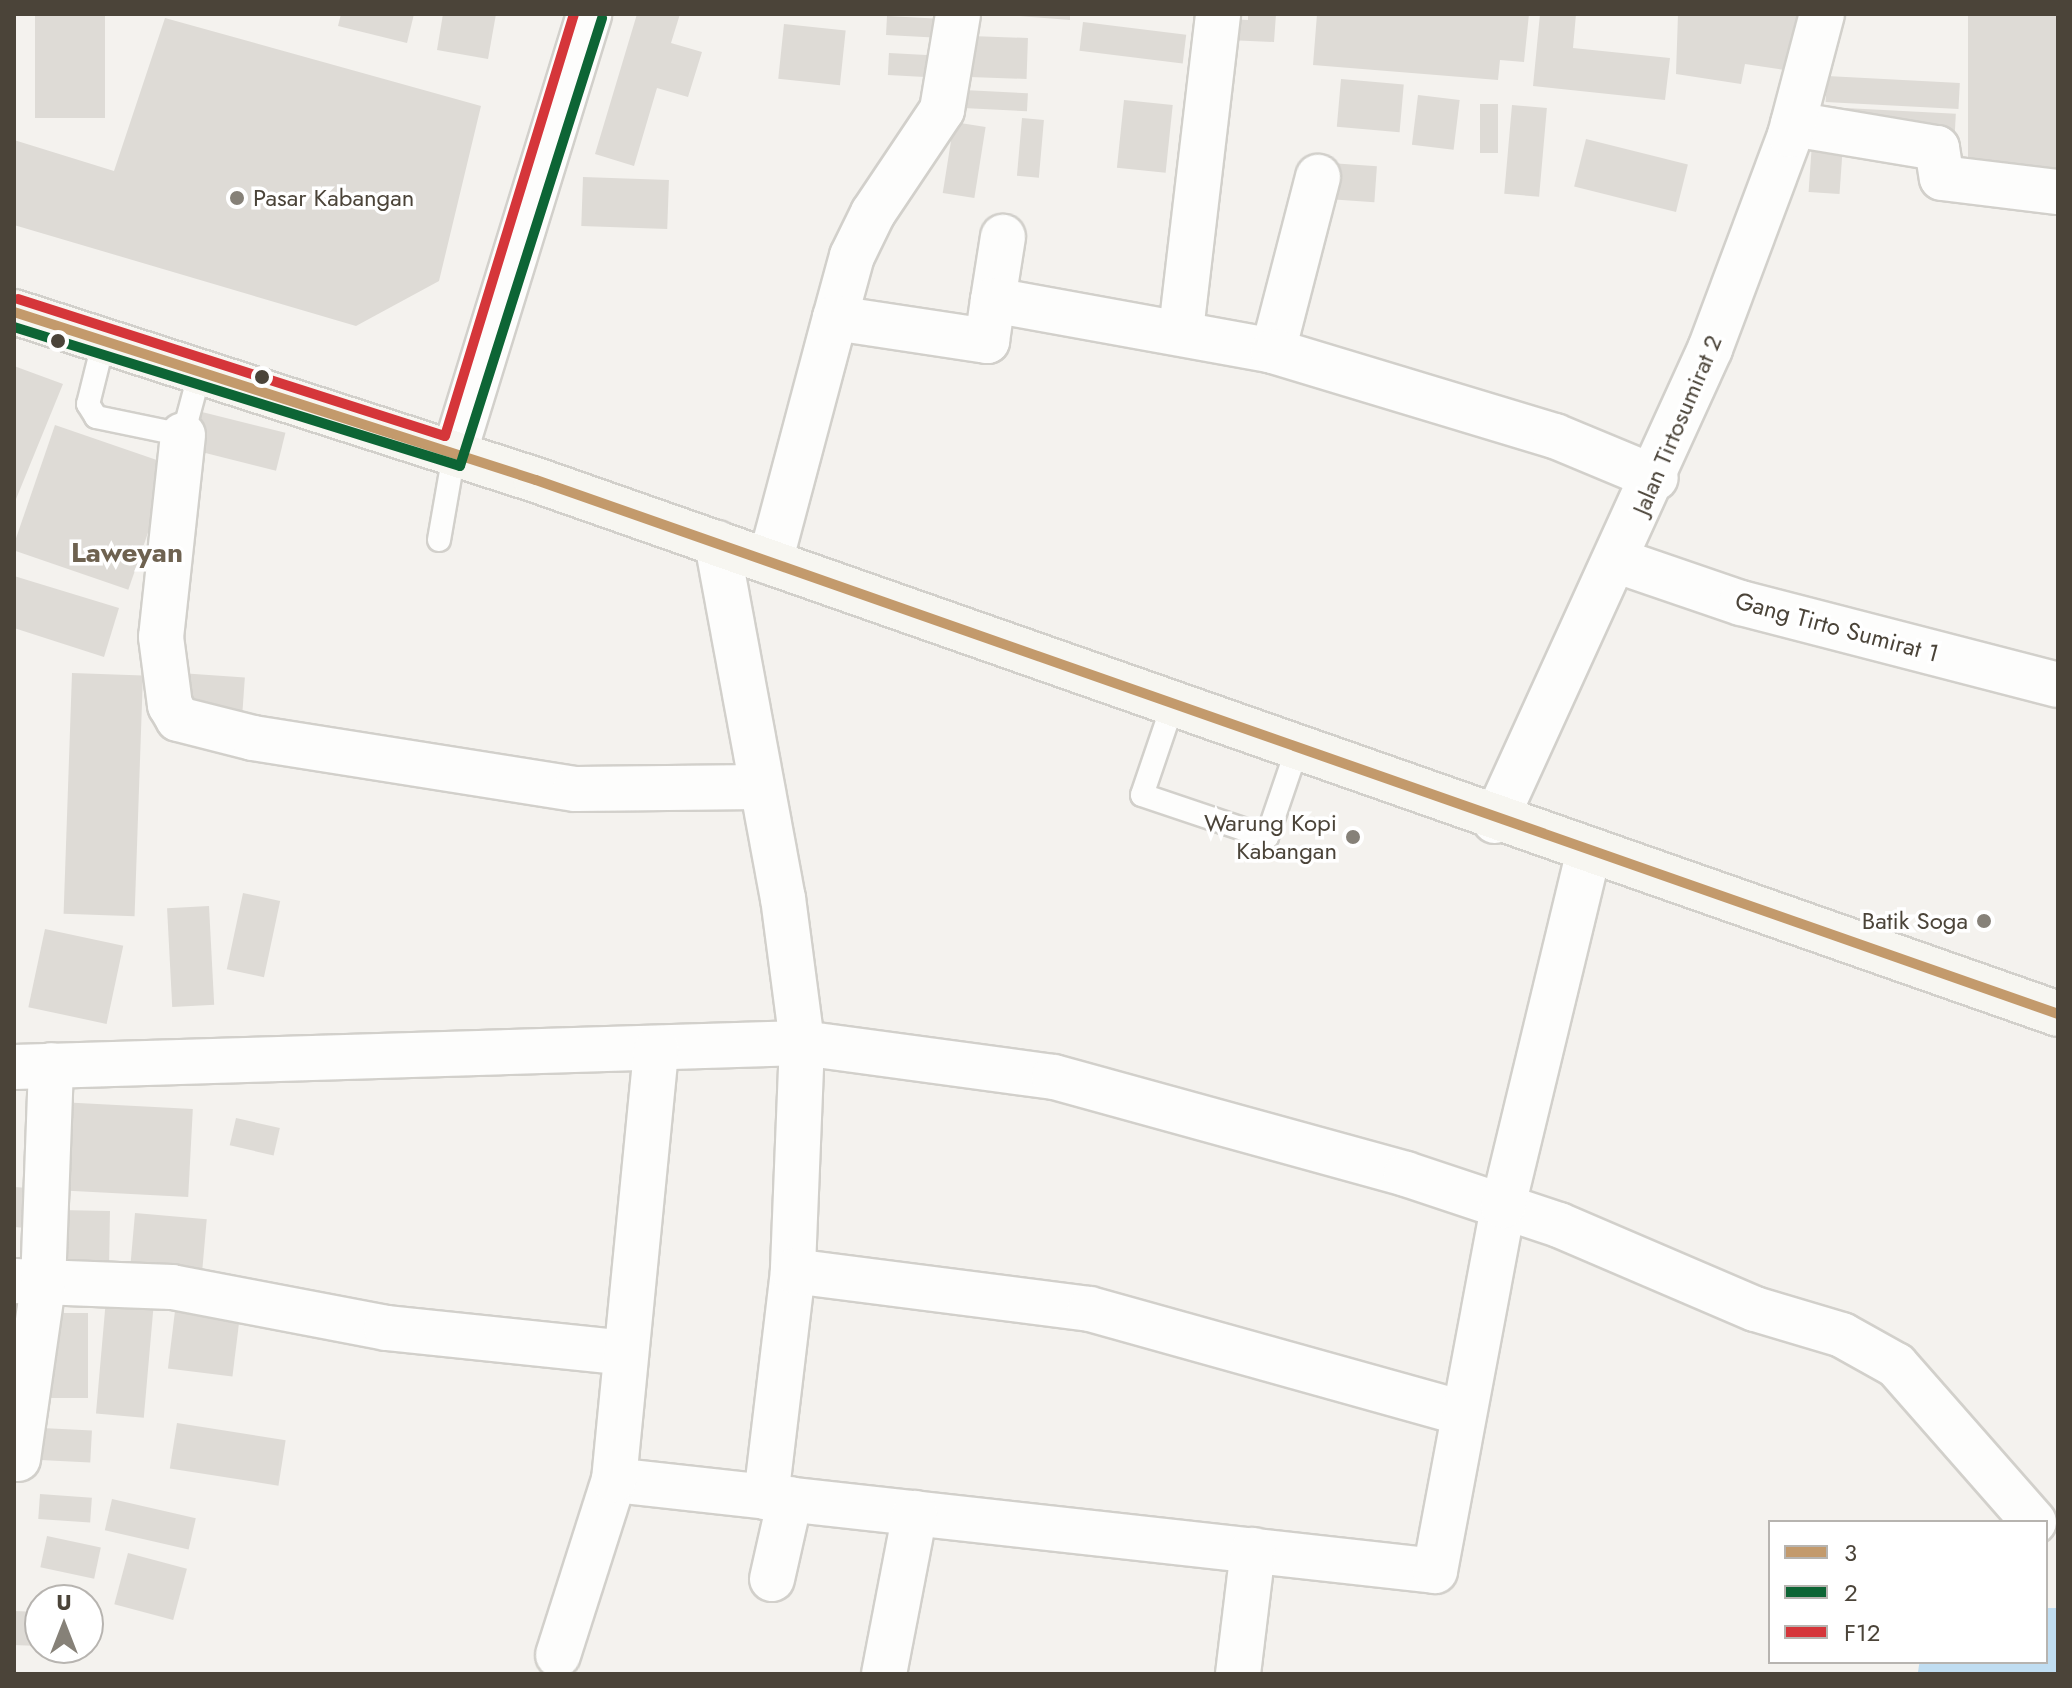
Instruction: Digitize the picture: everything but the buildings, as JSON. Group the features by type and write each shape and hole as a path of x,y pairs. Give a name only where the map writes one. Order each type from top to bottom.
{"main road":[{"path":"14,312 201,368 717,543 1495,821 2058,1014"}],"street":[{"path":"454,454 589,14"},
{"path":"770,562 852,256 873,213 942,110 958,14"},
{"path":"1181,330 1218,14"},
{"name":"Jalan Tirtosumirat 2","path":"1495,821 1656,478 1757,231 1793,124 1822,14"},
{"path":"1793,124 1937,148 1942,178 2058,192"},
{"path":"1273,351 1318,177"},
{"path":"835,318 987,341 1003,237"},
{"path":"993,300 1181,330 1273,351 1555,436 1656,478"},
{"path":"183,435 161,637 170,705 178,719 253,738 575,789 760,787"},
{"path":"717,543 802,1043 793,1271 772,1579"},
{"name":"Gang Tirto Sumirat 1","path":"1618,561 1741,603 2058,685"},
{"path":"614,1480 1435,1571 1443,1556 1463,1413 1503,1206 1589,851"},
{"path":"18,1459 29,1283 32,1066 802,1043 1054,1077 1503,1206 1755,1309 1842,1335 1896,1365 2032,1520"},
{"path":"558,1655 614,1480 656,1049"},
{"path":"793,1271 1090,1309 1463,1413"},
{"path":"29,1283 172,1287 386,1328 626,1353"},
{"path":"884,1674 915,1513"},
{"path":"1238,1674 1253,1550"}],"lane":[{"path":"104,340 91,415 183,435 201,368"},
{"path":"439,540 454,454"},
{"path":"1173,704 1142,795 1267,837 1297,749"}],"waterway":[{"path":"2048,1645 2058,1645"},
{"path":"1955,1674 1983,1664"}],"transit line":[{"name":"F12","path":"18,299 445,436 574,14"},
{"name":"2","path":"14,327 460,466 602,18"},
{"name":"3","path":"14,312 536,480 2058,1014"}],"place":[{"name":"Pasar Kabangan","path":"237,198"},
{"name":"Warung Kopi Kabangan","path":"1353,837"},
{"name":"Batik Soga","path":"1984,921"}],"district":[{"name":"Laweyan","path":"127,553"}]}
